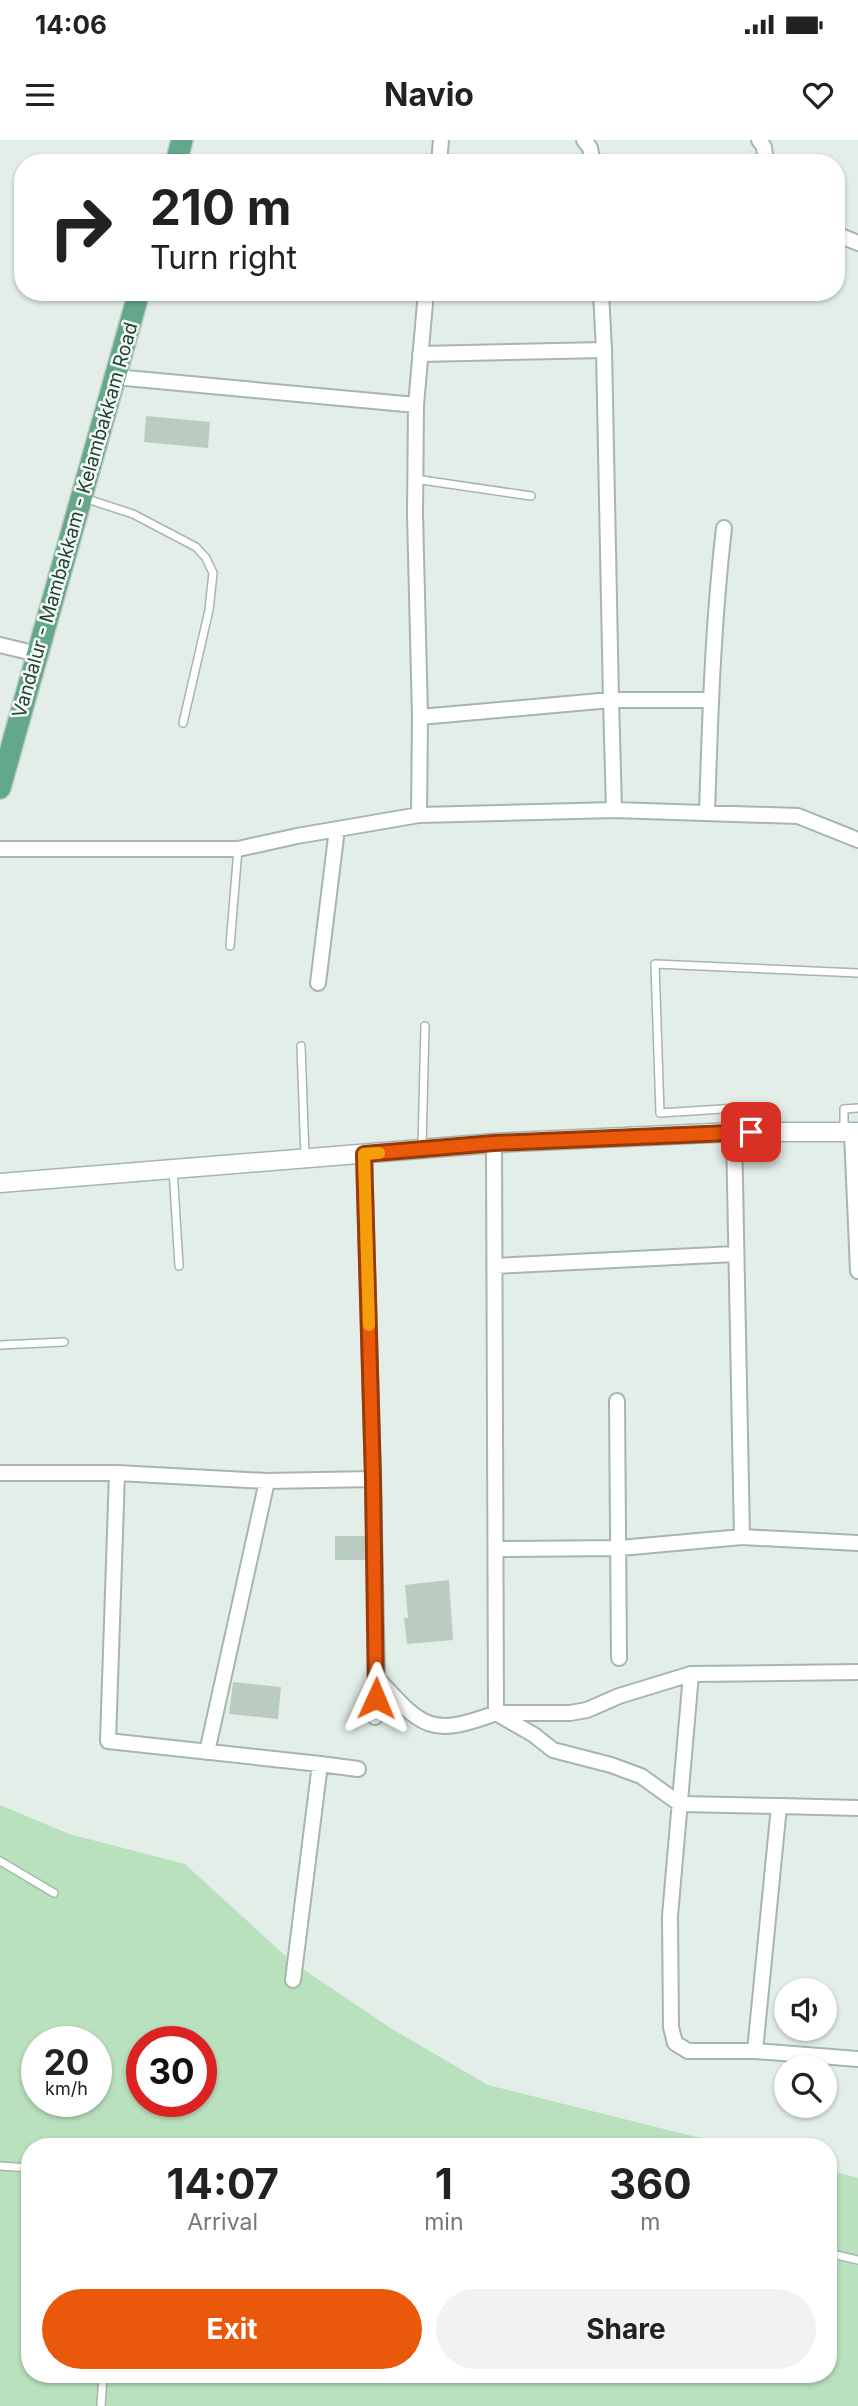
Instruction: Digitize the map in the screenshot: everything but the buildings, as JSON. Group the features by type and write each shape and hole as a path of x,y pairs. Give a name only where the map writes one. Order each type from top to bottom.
{"main road":[{"name":"Vandalur - Mambakkam - Kelambakkam Road","path":"0,734 122,301"},
{"name":"Vandalur - Mambakkam - Kelambakkam Road","path":"0,788 136,301"}],"street":[{"path":"419,816 420,718 415,479 416,405 425,301"},
{"path":"601,301 614,810"},
{"path":"420,354 604,350"},
{"path":"115,377 416,405"},
{"path":"707,813 710,700 724,528"},
{"path":"0,646 25,651"},
{"path":"420,718 611,700 710,700"},
{"path":"0,849 238,849 419,816 614,810 798,816 858,840"},
{"path":"318,983 337,829"},
{"path":"742,1132 735,1254 742,1538"},
{"path":"0,1183 494,1143 742,1132 851,1132 858,1271"},
{"path":"494,1143 496,1713"},
{"path":"364,1154 377,1678 375,1717"},
{"path":"495,1266 735,1254"},
{"path":"617,1401 619,1658"},
{"path":"0,1473 117,1473 267,1481 373,1479"},
{"path":"117,1473 108,1741 358,1769"},
{"path":"207,1752 267,1481"},
{"path":"497,1549 620,1548 742,1538 858,1543"},
{"path":"377,1678 417,1719 432,1725 454,1726 496,1713 570,1713 587,1710 619,1696 691,1674 858,1672"},
{"path":"691,1674 670,1916 671,2027 675,2043 688,2052 755,2051 858,2059"},
{"path":"496,1713 534,1735 553,1750 641,1776 680,1804 858,1808"},
{"path":"293,1980 320,1764"},
{"path":"755,2051 779,1806"}],"lane":[{"path":"415,479 531,496"},
{"path":"82,497 133,514 196,547 210,566 213,573 209,610 183,723"},
{"path":"230,946 238,849"},
{"path":"742,1132 753,1107 660,1113 655,964 858,973"},
{"path":"422,1149 425,1026"},
{"path":"300,1046 306,1158"},
{"path":"851,1132 845,1109 858,1108"},
{"path":"173,1169 179,1266"},
{"path":"0,1345 64,1342"},
{"path":"0,1861 54,1893"},
{"path":"0,2166 21,2167"},
{"path":"837,2255 858,2260"},
{"path":"101,2406 102,2383"}],"green space":[{"path":"0,1805 69,1834 185,1864 291,1961 392,2029 488,2085 700,2138 21,2138 21,2383 837,2383 837,2172 858,2178 858,2406 0,2406"}],"slow traffic":[{"path":"369,1325 364,1154 379,1153"}],"route":[{"path":"376,1698 364,1154 494,1143 751,1132"}]}
